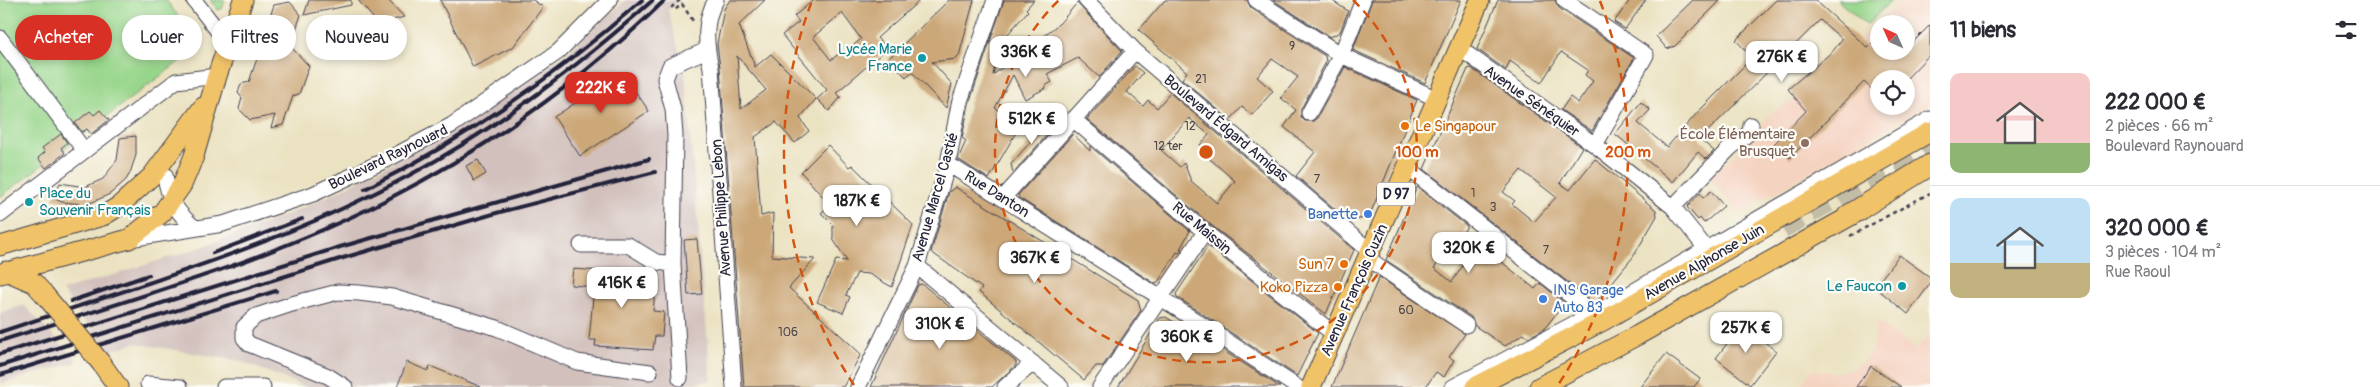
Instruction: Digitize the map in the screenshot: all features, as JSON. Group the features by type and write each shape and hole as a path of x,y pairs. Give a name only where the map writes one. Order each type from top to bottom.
{"highway":[{"path":"1848,216 1930,165"}],"main road":[{"path":"238,15 243,0"},
{"name":"Avenue François Cuzin","path":"1311,387 1480,0"},
{"path":"2,274 129,239 162,213 172,202 182,185 194,156 222,60"},
{"path":"0,246 103,216 132,196 154,172 211,96"},
{"name":"Avenue Alphonse Juin","path":"1475,387 1710,253 1930,132"},
{"name":"Avenue Alphonse Juin","path":"1539,387 1638,335 1848,216 1930,178"},
{"path":"38,292 44,263"},
{"path":"2,274 17,288 38,292 96,364 118,387"},
{"path":"96,364 106,387"}],"street":[{"path":"194,0 212,23"},
{"name":"Boulevard Raynouard","path":"129,239 223,224 313,194 392,157 452,125 558,52 610,0"},
{"name":"Avenue Philippe Lebon","path":"716,0 707,18 707,50 711,68 734,387"},
{"name":"Avenue Marcel Castié","path":"858,387 917,266 948,164 959,104 995,0"},
{"name":"Boulevard Édgard Amigas","path":"1086,0 1135,51 1369,255 1466,325"},
{"path":"1256,0 1341,55 1437,99"},
{"path":"1309,113 1341,55 1363,0"},
{"path":"1564,0 1646,55 1595,145"},
{"path":"0,38 84,150"},
{"name":"Avenue Sénéquier","path":"1459,48 1595,145 1673,207 1710,253"},
{"path":"680,378 673,264 675,135 673,110 665,79 670,66 707,50"},
{"path":"1003,198 1135,51"},
{"path":"0,215 176,81 217,76"},
{"name":"Rue Maissin","path":"1073,119 1205,232 1334,334"},
{"path":"1710,253 1930,119"},
{"path":"1673,207 1729,149 1750,132 1751,125"},
{"name":"Rue Danton","path":"948,164 1298,387"},
{"path":"1407,167 1598,317 1453,387"},
{"path":"154,172 166,175 172,202 176,210 195,228"},
{"path":"1100,387 1205,232"},
{"path":"581,245 628,244 656,262 673,264"},
{"path":"917,266 1061,387"},
{"path":"345,387 328,376 249,344 244,338 244,327 256,316 300,302 338,292 359,293 392,297 497,328 577,362 650,372"},
{"path":"1005,387 1033,363"},
{"path":"148,384 180,387"},
{"path":"224,387 263,387"}],"path":[{"path":"680,0 672,7 675,10 682,4 691,19"}],"shaded area":[{"path":"626,0 678,0 668,10 679,51 679,65 685,71 711,381 663,387 305,387 240,361 134,343 108,352 62,291 196,249 279,218 337,192 436,139 567,53"},
{"name":"École Élémentaire Brusquet","path":"1902,0 1930,0 1930,104 1915,113 1915,70 1870,70 1870,115 1911,115 1739,213 1709,177 1760,132 1767,116 1796,98 1870,30 1870,60 1915,60 1915,15 1886,15"},
{"path":"24,305 78,362 0,384 0,313"},
{"path":"1877,321 1916,350 1930,331 1930,387 1799,387 1813,369 1834,373 1850,370 1864,361 1873,348"}],"green space":[{"path":"0,0 166,0 177,15 122,15 122,60 181,60 0,197"},
{"path":"210,0 225,0 222,9 218,10"},
{"path":"1837,0 1891,0 1877,15 1870,15 1870,22 1867,25"}],"building":[{"path":"309,0 351,0 351,5 304,15"},
{"path":"358,0 388,0 402,15 370,15"},
{"path":"440,0 533,0 543,7 513,47 473,67"},
{"path":"730,0 765,0 739,25 755,67 771,54 816,99 800,118 809,131 795,143 776,122 755,137 761,216 773,213 772,256 815,259 789,288 861,354 843,387 744,387 717,44 724,9","holes":["737,56 766,90 741,109"]},
{"path":"814,0 920,0 877,38 888,48 836,93 841,97 829,111 817,99 827,90 782,35 799,22 794,16","holes":["842,13 861,39 843,54 841,52 831,60 813,37"]},
{"name":"Lycée Marie France","path":"949,0 974,0 959,56 956,59 932,62 952,84 946,108 912,72 906,77 888,59"},
{"path":"1004,0 1034,0 1026,9 1028,11 1000,43 993,75 1060,23 1077,3 1122,51 1099,77 1078,58 1047,74 1052,82 1045,86 1046,88 1025,99 1013,75 995,108 1022,122 989,179 958,159 966,141 962,138 969,104"},
{"path":"1165,0 1247,0 1251,8 1325,56 1326,62 1301,109 1301,117 1305,121 1313,121 1317,118 1345,67 1417,100 1369,217 1349,221 1296,176 1315,152 1284,127 1296,110 1281,98 1298,77 1272,59 1257,77 1273,91 1252,115 1242,107 1230,120 1182,79 1187,72 1139,30"},
{"path":"1273,0 1331,0 1348,11 1340,32 1330,37"},
{"path":"1372,0 1461,0 1425,83 1353,50"},
{"path":"1498,0 1555,0 1559,8 1634,58 1592,131 1561,110 1570,97 1578,103 1593,81 1585,75 1588,70 1561,52 1541,83 1510,61 1506,70 1477,49"},
{"path":"1630,0 1646,0 1625,29 1614,22"},
{"path":"1693,0 1721,0 1675,46 1667,49 1656,36"},
{"path":"1776,0 1815,0 1868,48 1870,46 1870,60 1915,60 1915,40 1930,25 1930,54 1915,70 1870,70 1870,88 1864,82 1790,158 1774,144 1806,111 1788,89 1833,51 1842,39 1820,20 1700,139 1714,151 1706,159 1698,152 1673,182 1615,134 1641,102 1650,110 1638,123 1667,147 1698,112 1752,58 1736,40"},
{"path":"290,2 301,15 296,29 296,15 271,15 274,5"},
{"path":"296,52 309,66 299,94 293,96 283,125 271,128 275,115 250,120 239,109 242,98 238,93 241,84 249,82 257,60 296,60"},
{"path":"1135,66 1143,73 1127,92 1143,106 1148,100 1157,108 1170,93 1354,250 1326,314 1211,225 1087,119","holes":["1189,118 1209,135 1200,145 1206,150 1203,153 1235,181 1217,203 1191,181 1184,163 1180,167 1161,150"]},
{"path":"1471,68 1582,147 1560,183 1570,190 1595,159 1656,210 1657,216 1633,257 1596,302 1594,303 1424,169 1468,69","holes":["1521,170 1556,197 1534,222 1512,204 1515,201 1503,192"]},
{"path":"622,72 649,111 580,156 554,117"},
{"path":"100,110 109,120 91,134 87,129 82,132 75,123 90,111 94,115"},
{"path":"1049,120 1055,126 1013,173 1011,164 1040,131 1043,132 1041,129"},
{"path":"61,134 67,143 61,148 65,153 46,168 38,158 45,152 42,148"},
{"path":"1073,134 1090,151 1090,146 1190,231 1180,249 1182,249 1179,253 1177,252 1158,282 1154,283 1019,198 1018,195"},
{"path":"136,136 136,155 130,173 126,180 110,194 93,202 82,204 62,202 53,198 60,183 85,187 103,179 117,160 120,138"},
{"path":"828,145 849,167 852,165 913,225 892,287 869,274 857,273 846,295 850,297 843,313 817,302 836,260 847,261 833,239 833,225 821,213 830,205 801,172"},
{"path":"478,160 486,174 474,181 466,166"},
{"path":"955,187 1138,300 1141,310 1103,366 1096,366 1084,380 979,292 982,288 931,252 949,192"},
{"path":"1417,187 1467,226 1464,231 1535,289 1540,283 1565,303 1544,329 1529,337 1523,334 1505,346 1475,326 1471,317 1386,260","holes":["1447,251 1464,264 1452,282 1434,268"]},
{"path":"1711,191 1724,206 1704,223 1700,218 1698,220 1687,207 1700,193 1703,198"},
{"path":"697,239 702,294 688,295 684,240"},
{"path":"1208,246 1318,333 1297,376 1177,297 1176,294"},
{"name":"Le Faucon","path":"1899,255 1930,277 1930,284 1908,314 1875,287"},
{"path":"573,269 657,275 653,311 664,312 662,336 655,336 653,350 595,346 596,340 589,340 594,287 571,285"},
{"path":"1379,277 1465,334 1449,357 1454,360 1444,377 1436,372 1424,387 1332,387"},
{"path":"922,284 1016,362 1016,365 992,387 871,387 918,285"},
{"path":"1166,317 1220,351 1221,349 1280,387 1118,387 1160,318"},
{"path":"1742,324 1776,351 1750,385 1716,358"},
{"path":"1666,354 1700,379 1694,387 1640,387"},
{"path":"407,362 428,371 430,366 481,387 397,387"},
{"path":"1871,366 1901,387 1856,387"}],"tunnel":[{"path":"1782,228 1930,145"}],"railway":[{"path":"365,189 439,149 510,104 544,80 642,0"},
{"path":"0,332 208,263 259,244 359,201 408,176 474,138 505,117 566,72 653,0"},
{"path":"0,341 246,261 294,242 388,199 463,157 534,110 601,58 665,0"},
{"path":"0,354 340,247 649,159"},
{"path":"0,366 343,258 500,212 655,172"},
{"path":"213,253 302,219"},
{"path":"71,301 149,275"},
{"path":"0,375 276,291"}],"place":[{"name":"Lycée Marie France","path":"922,58"},
{"name":"Le Singapour","path":"1405,126"},
{"name":"École Élémentaire Brusquet","path":"1805,143"},
{"name":"Place du Souvenir Français","path":"29,202"},
{"name":"Banette","path":"1368,214"},
{"name":"Sun 7","path":"1344,264"},
{"name":"Le Faucon","path":"1902,286"},
{"name":"Koko Pizza","path":"1338,287"},
{"name":"INS Garage Auto 83","path":"1543,299"}]}
